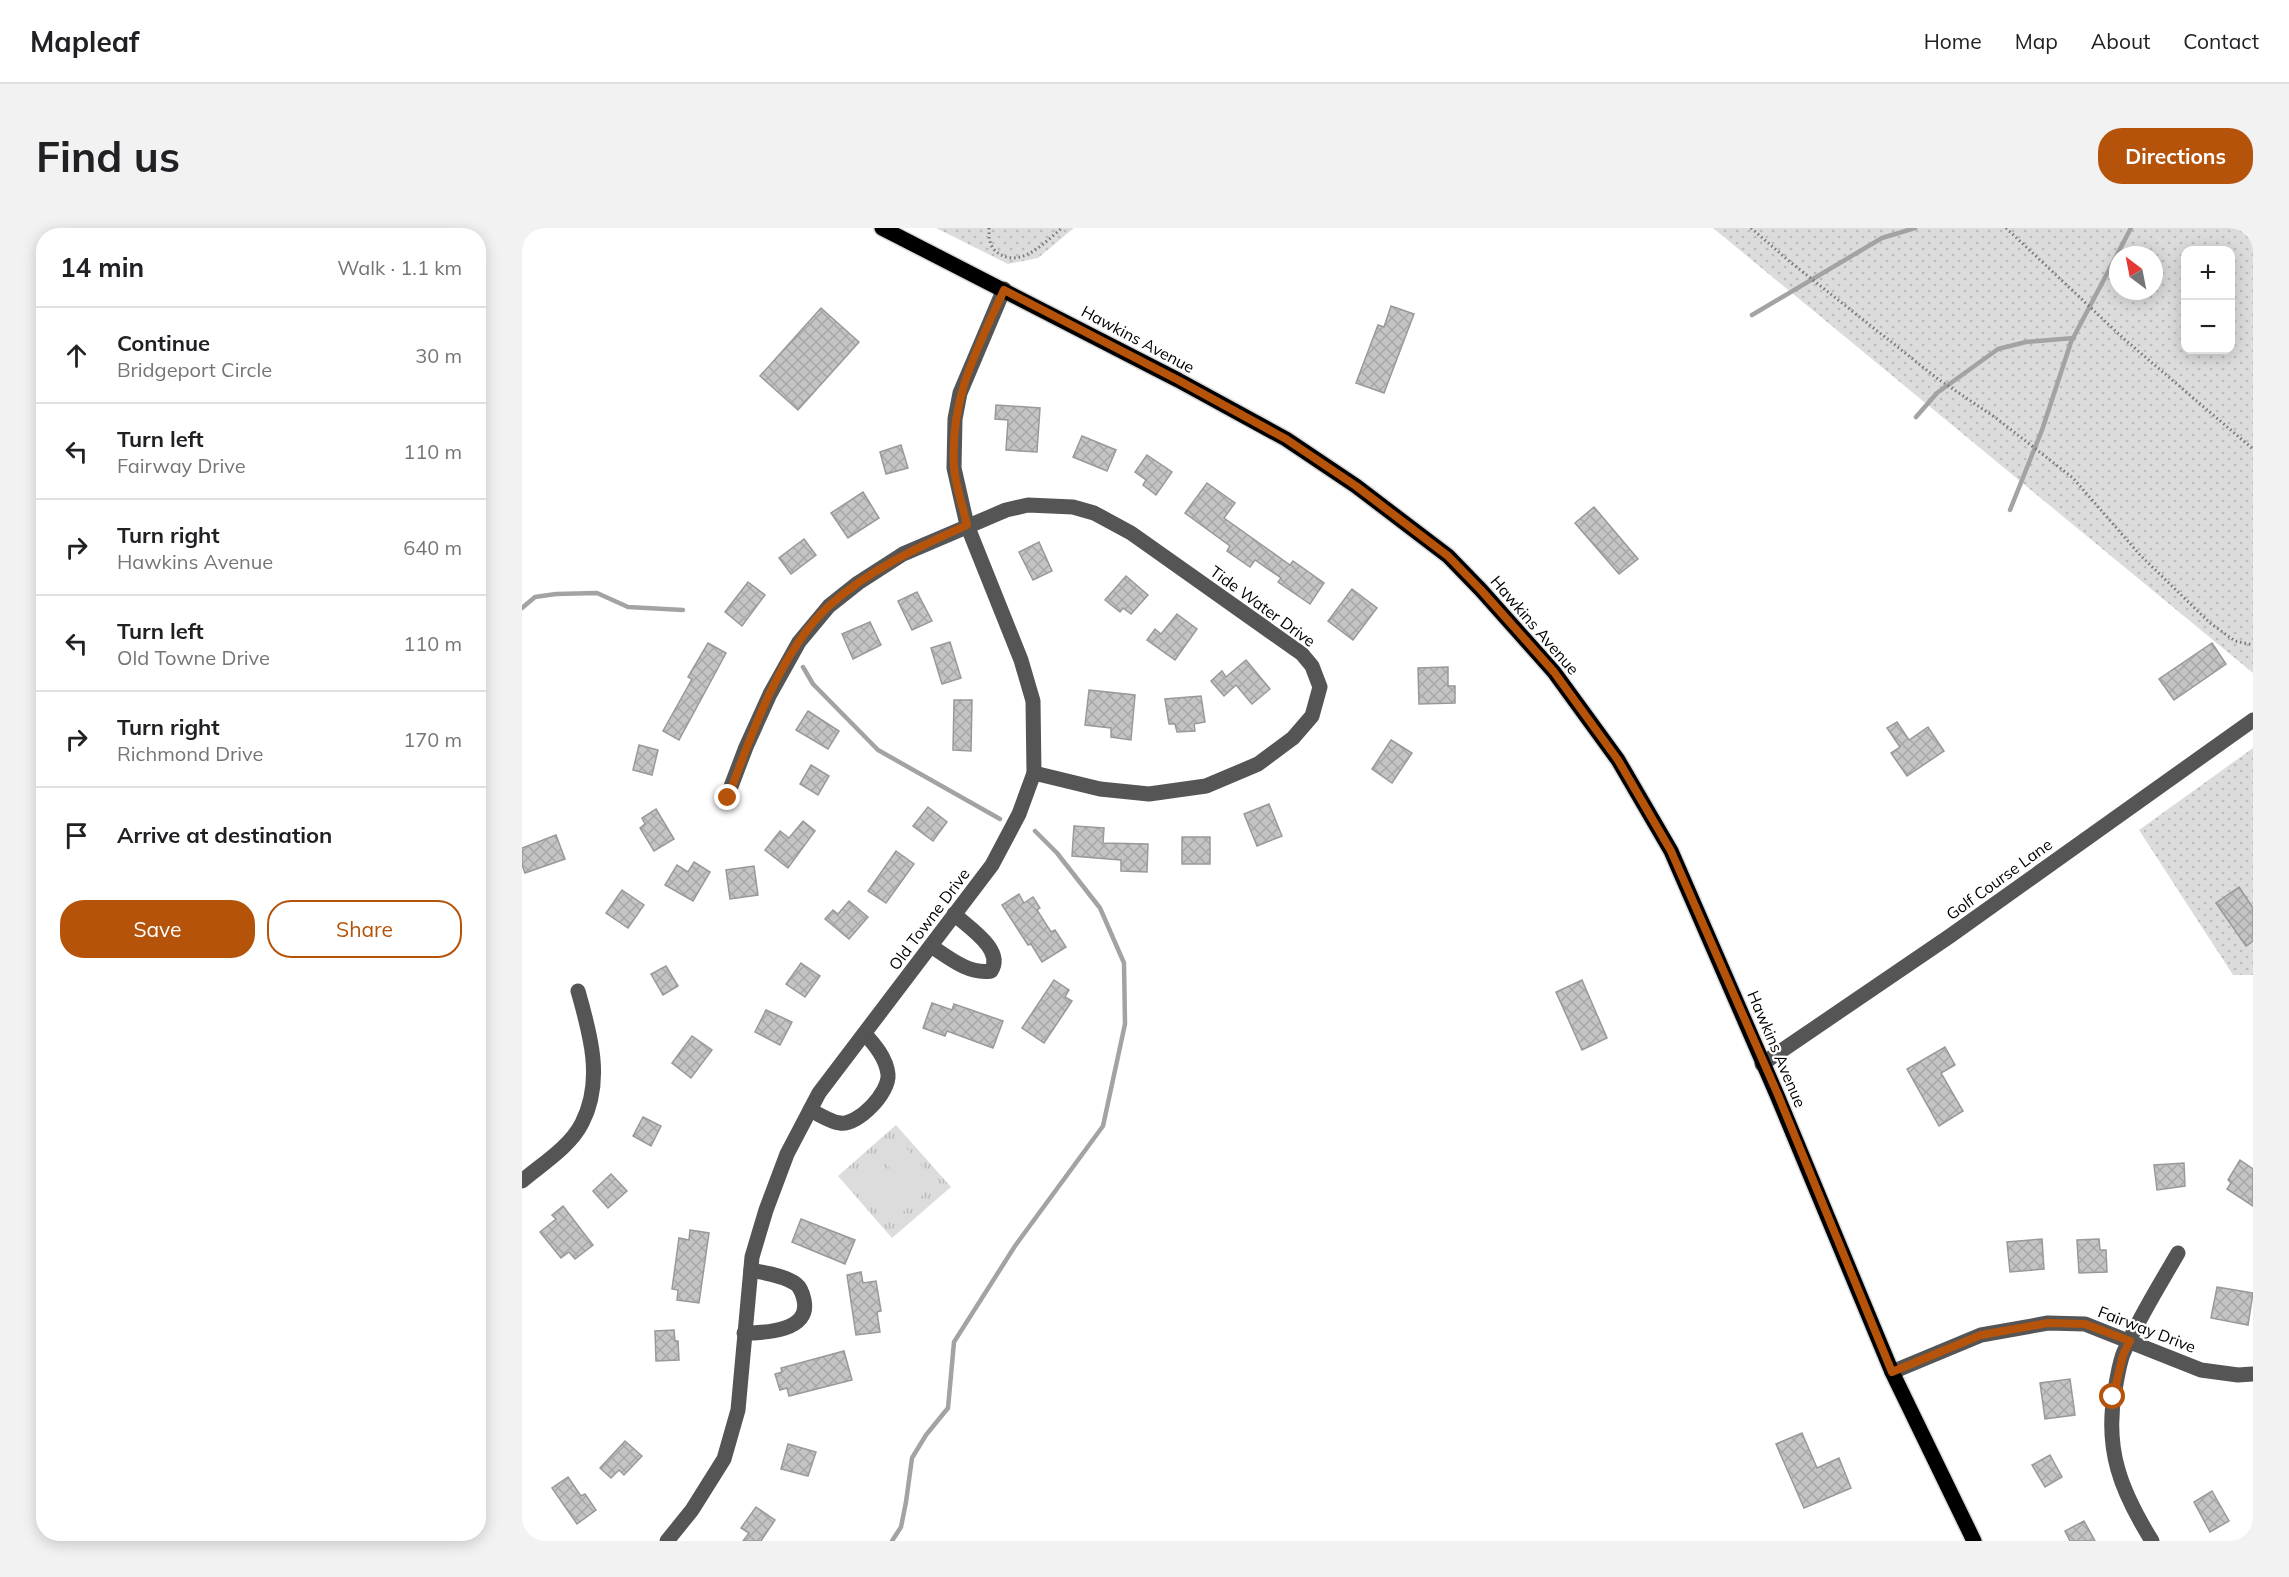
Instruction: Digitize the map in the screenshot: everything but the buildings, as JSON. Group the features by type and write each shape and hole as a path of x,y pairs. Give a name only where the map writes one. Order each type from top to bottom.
{"main road":[{"name":"Hawkins Avenue","path":"882,228 1178,380 1286,439 1401,519 1448,556 1554,672 1618,760 1671,851 1762,1064 1778,1095 1892,1372 1974,1541"}],"street":[{"name":"Old Towne Drive","path":"667,1541 692,1510 724,1459 738,1410 752,1257 766,1210 787,1154 819,1094 992,865 1019,814 1034,773 1033,701 1021,660 967,525 954,468 955,419 960,393 1004,290"},
{"name":"Tide Water Drive","path":"728,798 746,747 770,694 799,642 829,606 858,583 903,554 967,525 1006,510 1028,505 1073,507 1094,513 1131,533 1302,654 1312,666 1320,687 1312,717 1293,738 1258,764 1206,786 1149,794 1100,789 1034,773"},
{"name":"Golf Course Lane","path":"1762,1064 1950,936 2253,720"},
{"path":"931,946 958,964 977,971 991,971 995,965 995,955 988,945 954,914"},
{"path":"522,1181 562,1147 582,1124 592,1097 594,1062 589,1029 578,991"},
{"path":"810,1110 840,1124 854,1121 885,1090 888,1075 884,1061 865,1034"},
{"path":"2152,1541 2137,1516 2115,1462 2111,1425 2113,1397 2123,1355 2178,1253"},
{"path":"744,1334 765,1333 786,1328 801,1319 806,1306 804,1296 796,1284 751,1270"},
{"name":"Fairway Drive","path":"1892,1372 1981,1335 2048,1323 2085,1324 2201,1370 2238,1375 2253,1374"}],"path":[{"path":"989,228 993,250 1004,258 1017,259 1033,252 1062,228"},
{"path":"1751,228 1938,379 1996,418 2073,478 2140,555 2210,623 2235,641 2253,645"},
{"path":"2006,228 2098,314 2253,449"}],"green space":[{"path":"936,228 1074,228 1038,258 1008,264"},
{"path":"1713,228 2253,228 2253,673"},
{"path":"2253,748 2253,975 2233,975 2139,830"},
{"path":"896,1125 951,1187 892,1238 838,1176"},
{"path":"900,1141 936,1182 918,1199 881,1158"},
{"path":"874,1165 911,1205 892,1222 855,1182"}],"waterway":[{"path":"1752,315 1882,238 1915,228"},
{"path":"2010,510 2042,430 2071,342 2131,228"},
{"path":"1916,417 1937,393 1998,349 2026,342 2074,338"},
{"path":"522,608 535,597 597,593 628,607 683,610"},
{"path":"803,667 813,684 878,750 1000,819"},
{"path":"892,1541 901,1527 912,1458 926,1435 948,1408 954,1342 1015,1246 1103,1126 1125,1024 1124,963 1100,908 1057,853 1035,831"}],"route":[{"path":"728,798 746,747 770,694 799,642 829,606 858,583 903,554 967,525 954,468 955,419 960,393 972,360 1004,290 1286,439 1356,486 1448,556 1554,672 1618,760 1671,851 1762,1064 1778,1095 1892,1372 1981,1335 2048,1323 2085,1324 2130,1341 2123,1355 2113,1397"}]}
